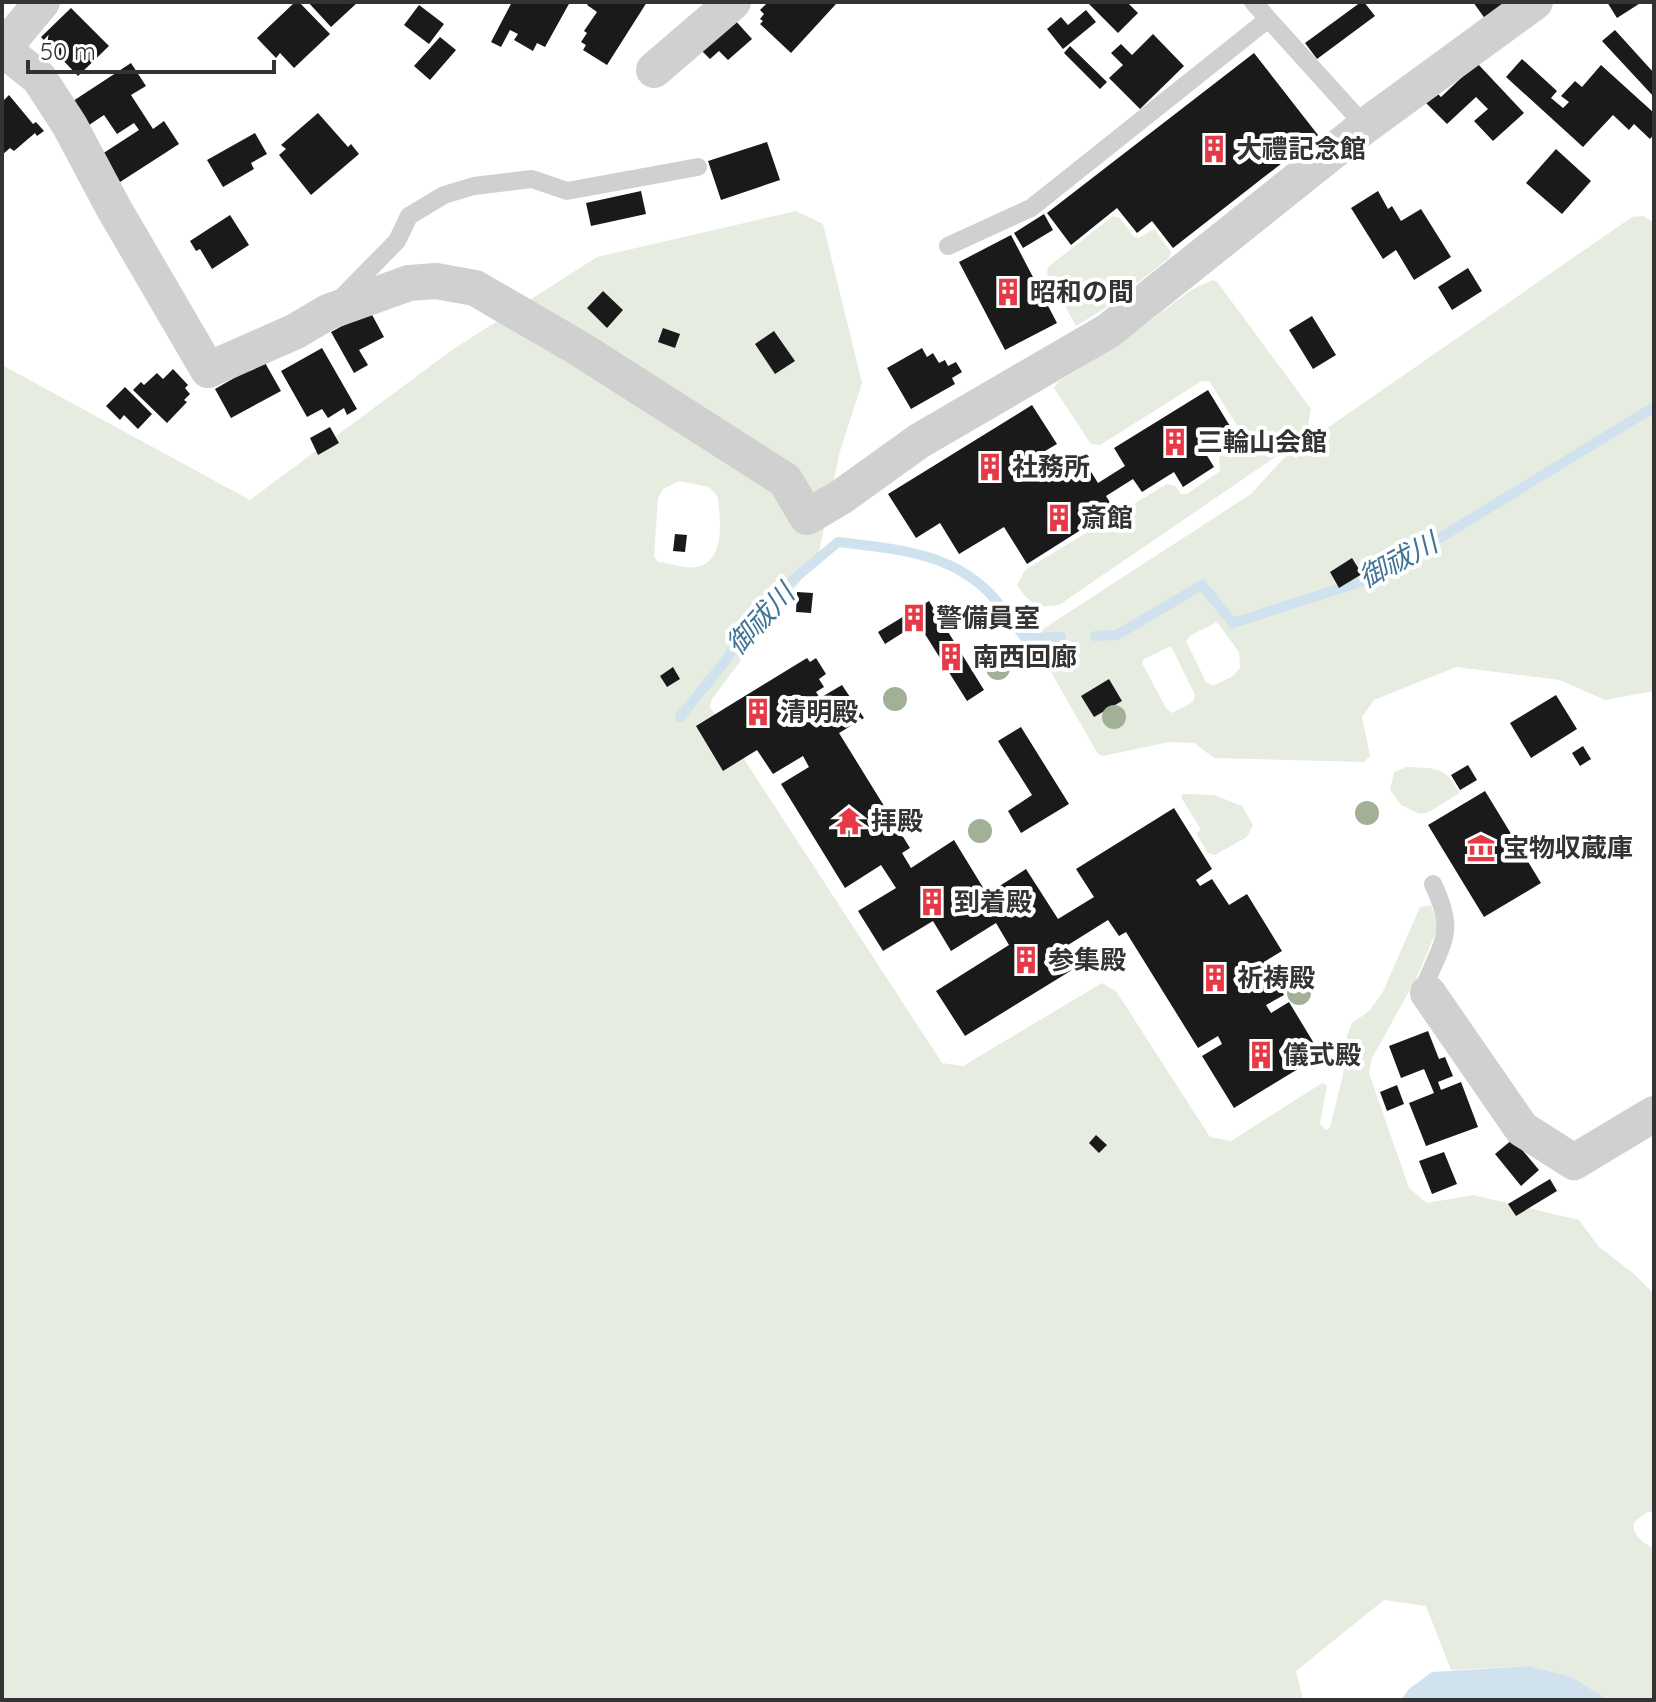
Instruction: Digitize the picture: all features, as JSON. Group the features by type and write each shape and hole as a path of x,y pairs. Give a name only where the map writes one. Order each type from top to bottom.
{"street":[{"path":"42,2 2,50 39,78 55,102 208,370 296,331 328,312 409,283 436,281 475,288 580,349 785,480 807,517 841,497 919,441 1108,331 1365,126 1535,2"},
{"path":"654,70 733,2"},
{"path":"1428,993 1522,1129 1574,1162 1654,1114"}],"lane":[{"path":"1253,2 1365,126"},
{"path":"948,246 1031,208 1267,20"},
{"path":"328,312 397,241 409,216 444,195 474,186 532,179 567,191 698,167"},
{"path":"1428,993 1425,985 1448,929 1442,903 1433,884"}],"shaded area":[{"path":"796,211 823,224 862,383 840,451 818,557 712,699 710,707 942,1063 963,1066 1102,983 1116,991 1210,1137 1231,1141 1322,1083 1327,1085 1320,1124 1326,1130 1330,1128 1343,1075 1347,1036 1352,1023 1368,1012 1382,994 1420,907 1431,905 1438,927 1416,979 1371,1060 1369,1073 1409,1188 1427,1203 1473,1195 1579,1220 1599,1247 1654,1294 1654,1512 1647,1512 1634,1522 1634,1527 1639,1538 1654,1548 1654,1700 1608,1700 1572,1677 1529,1666 1451,1670 1426,1606 1384,1600 1296,1671 1303,1700 2,1700 2,365 250,500 452,350 597,257","holes":["679,481 709,487 717,495 720,515 717,548 712,557 706,564 696,567 658,562 654,556 658,498 663,489"]},
{"path":"1113,216 1120,218 1134,237 1139,238 1154,229 1171,252 1169,258 1107,307 1076,326 1047,273 1048,267"},
{"path":"1643,216 1654,222 1654,691 1605,700 1560,680 1456,667 1374,700 1362,717 1370,756 1364,762 1214,758 1194,743 1169,742 1103,756 1098,754 1036,646 1043,629 1251,494 1284,458 1632,217","holes":["1217,622 1239,652 1240,668 1233,676 1213,686 1206,682 1186,641 1191,635","1171,646 1195,695 1193,702 1172,713 1166,708 1142,663 1144,659"]},
{"path":"1213,280 1311,409 1306,436 1059,605 1038,607 1017,585 1025,570 1167,484 1175,486 1181,494 1187,494 1220,471 1219,453 1241,440 1243,435 1209,381 1202,381 1100,445 1091,444 1054,388 1058,382 1121,343 1191,290"},
{"path":"1407,767 1438,770 1453,783 1458,794 1429,812 1420,814 1401,805 1390,790 1394,772"},
{"path":"1183,794 1214,795 1242,806 1253,825 1247,837 1215,855 1208,853 1196,833 1201,830 1181,797"}],"water":[{"path":"1529,1666 1572,1677 1608,1700 1401,1700 1409,1689 1432,1672"}],"building":[{"path":"295,2 299,2 330,34 294,68 280,53 276,58 257,38"},
{"path":"308,2 358,2 331,27"},
{"path":"512,2 570,2 545,47 537,43 533,51 514,40 518,34 510,30 501,47 491,42"},
{"path":"589,2 647,2 607,65 583,50 586,45 581,42 587,33 584,31 597,12 587,5"},
{"path":"768,2 836,4 791,53 760,24 764,14 760,10"},
{"path":"1087,2 1127,2 1138,13 1118,33"},
{"path":"1361,2 1375,16 1317,59 1305,43"},
{"path":"1473,2 1512,2 1486,20"},
{"path":"1607,2 1642,2 1617,18"},
{"path":"419,5 444,24 429,44 404,25"},
{"path":"71,8 109,46 78,76 41,37"},
{"path":"1086,10 1096,22 1063,49 1047,29 1061,17 1068,25"},
{"path":"734,19 752,39 728,60 719,51 710,59 700,49"},
{"path":"1615,30 1654,73 1654,97 1602,41"},
{"path":"1153,34 1184,66 1140,109 1109,78 1123,65 1111,53 1121,44 1132,55"},
{"path":"440,37 456,50 430,80 414,66"},
{"path":"1070,46 1107,82 1100,89 1064,53"},
{"name":"大禮記念館","path":"1254,53 1318,135 1173,248 1152,221 1137,233 1117,208 1071,245 1047,213"},
{"path":"1522,59 1557,91 1551,98 1563,108 1569,102 1561,96 1575,81 1582,87 1601,65 1654,113 1654,134 1650,139 1634,124 1629,130 1613,115 1583,147 1506,77"},
{"path":"131,63 146,86 131,95 153,129 164,121 179,144 117,184 99,156 139,130 134,123 117,134 104,115 83,129 67,105"},
{"path":"1477,63 1524,113 1493,141 1474,121 1488,109 1476,97 1447,124 1425,102 1436,92 1441,97"},
{"path":"9,95 33,124 36,122 44,131 37,136 35,133 14,151 10,148 2,155 2,102"},
{"path":"318,113 348,147 351,144 359,154 311,195 279,155 286,149 281,145"},
{"path":"255,133 267,154 251,163 254,169 223,187 207,160"},
{"path":"767,142 780,180 721,200 708,161"},
{"path":"1556,149 1591,181 1562,214 1526,183"},
{"path":"641,191 646,214 591,226 586,203"},
{"path":"1378,191 1388,209 1392,206 1401,221 1421,209 1451,257 1414,280 1396,250 1383,259 1351,208"},
{"path":"1044,214 1053,230 1023,248 1014,233"},
{"path":"230,215 249,245 212,269 200,249 196,251 190,241"},
{"name":"昭和の間","path":"1011,235 1057,323 1005,350 959,262"},
{"path":"1468,268 1482,291 1452,310 1438,287"},
{"path":"603,291 623,310 607,328 587,308"},
{"path":"370,311 384,337 359,350 368,365 354,373 331,332"},
{"path":"1312,316 1336,355 1313,369 1289,330"},
{"path":"663,328 680,334 675,348 658,342"},
{"path":"774,331 795,361 775,374 755,344"},
{"path":"322,348 357,409 347,415 344,408 328,418 322,409 307,417 281,371"},
{"path":"922,348 927,357 933,353 939,363 945,360 948,366 956,362 962,372 952,378 955,384 911,409 887,368"},
{"path":"264,361 281,391 231,418 215,389"},
{"path":"173,369 188,385 185,388 190,394 184,400 187,402 167,423 133,390 157,373 163,379"},
{"path":"125,387 152,414 138,429 124,415 120,420 106,406"},
{"path":"1208,390 1236,436 1206,454 1214,467 1183,487 1174,472 1142,492 1133,479 1106,496 1114,509 1027,564 1004,527 959,554 940,523 916,538 888,494 1032,405 1057,444 1040,454 1056,481 1085,462 1098,483 1125,466 1114,448"},
{"path":"330,427 339,443 318,455 310,438"},
{"path":"675,534 687,535 685,552 673,551"},
{"path":"1352,558 1362,574 1339,588 1330,572"},
{"path":"797,592 813,593 811,613 796,612"},
{"name":"南西回廊","path":"929,601 984,690 967,701 918,623 885,644 878,632"},
{"path":"807,658 810,662 816,658 826,674 819,679 824,687 816,692 820,698 842,685 864,718 839,733 910,848 902,853 911,868 954,840 987,894 1026,869 1058,919 1094,897 1076,869 1174,808 1212,869 1196,880 1200,886 1212,879 1229,905 1247,894 1282,951 1264,962 1284,995 1266,1005 1271,1013 1289,1002 1321,1055 1234,1108 1202,1056 1222,1044 1218,1036 1198,1048 1126,932 1119,936 1108,920 1060,950 1072,970 965,1036 936,991 1009,945 996,923 951,951 933,921 883,951 858,911 896,888 881,865 845,888 781,784 809,767 803,756 773,774 757,750 723,771 696,726"},
{"path":"673,667 680,679 667,687 660,676"},
{"path":"1109,679 1122,701 1094,717 1081,696"},
{"path":"1556,695 1577,729 1531,758 1510,723"},
{"path":"1117,709 1123,719 1110,727 1104,716"},
{"path":"1021,727 1069,804 1021,833 1008,811 1032,795 998,741"},
{"path":"1583,746 1591,759 1580,766 1572,753"},
{"path":"1468,765 1477,780 1460,790 1451,775"},
{"name":"宝物収蔵庫","path":"1485,791 1541,883 1484,917 1428,825"},
{"path":"1428,1031 1439,1059 1445,1057 1453,1076 1438,1082 1441,1090 1461,1082 1478,1127 1426,1146 1409,1103 1434,1093 1424,1069 1401,1078 1389,1046"},
{"path":"1397,1085 1404,1104 1387,1111 1380,1092"},
{"path":"1096,1135 1107,1145 1099,1153 1089,1143"},
{"path":"1513,1139 1539,1170 1521,1186 1495,1154"},
{"path":"1444,1152 1457,1184 1432,1194 1419,1161"},
{"path":"1550,1179 1557,1191 1516,1216 1508,1204"}],"waterway":[{"name":"御祓川","path":"1095,636 1117,635 1202,585 1233,623 1376,577 1654,407"},
{"name":"御祓川","path":"680,717 726,660 753,618 838,542 902,551 942,562 978,583 1025,638 1061,637"}],"place":[{"name":"大禮記念館","path":"1214,149"},
{"name":"昭和の間","path":"1008,292"},
{"name":"三輪山会館","path":"1175,442"},
{"name":"社務所","path":"990,467"},
{"name":"斎館","path":"1059,518"},
{"name":"警備員室","path":"914,618"},
{"name":"南西回廊","path":"951,657"},
{"name":"清明殿","path":"758,712"},
{"name":"拝殿","path":"849,821"},
{"name":"宝物収蔵庫","path":"1481,848"},
{"name":"到着殿","path":"932,902"},
{"name":"参集殿","path":"1026,960"},
{"name":"祈祷殿","path":"1215,978"},
{"name":"儀式殿","path":"1261,1055"}]}
